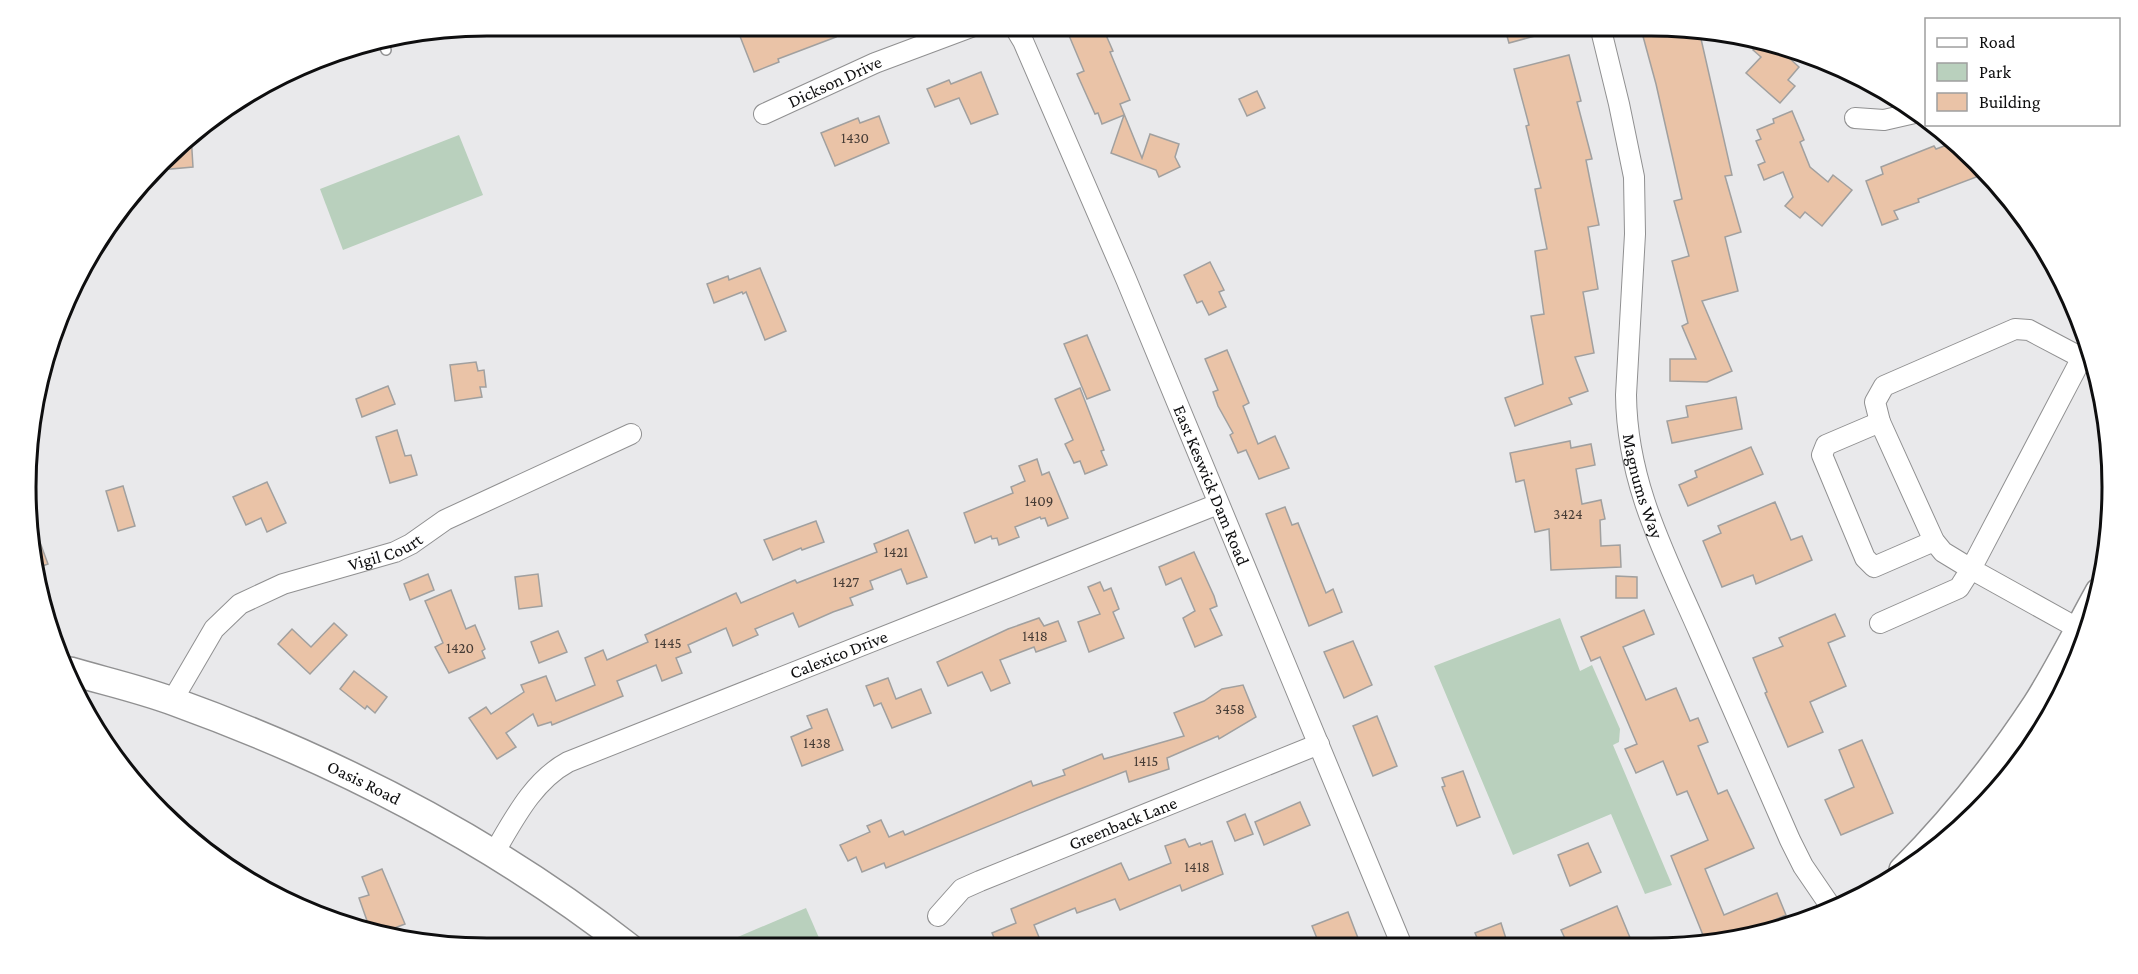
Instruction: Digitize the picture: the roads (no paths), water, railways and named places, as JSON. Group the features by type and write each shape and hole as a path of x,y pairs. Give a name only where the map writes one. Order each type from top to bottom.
{"main road":[{"path":"1967,808 2037,703 2079,629"},
{"name":"Oasis Road","path":"76,672 172,701 262,735 397,797 494,853 565,899 617,938"}],"street":[{"name":"Dickson Drive","path":"764,114 875,63 947,36"},
{"name":"East Keswick Dam Road","path":"1020,36 1126,279 1399,938"},
{"name":"Magnums Way","path":"1602,36 1622,115 1634,177 1635,234 1626,395 1626,420 1632,463 1651,523 1790,840 1803,866 1828,902"},
{"path":"1855,118 1884,120 1906,115"},
{"path":"2079,629 1943,552 1934,541 1880,422 1875,402 1884,386 2015,329 2030,330 2081,350"},
{"path":"1880,623 1959,588 2083,356"},
{"path":"1880,422 1826,445 1822,455 1865,558 1874,567 1934,541"},
{"name":"Vigil Court","path":"172,701 214,629 240,604 284,585 395,552 446,520 631,434"},
{"name":"Calexico Drive","path":"494,853 539,783 550,772 568,762 1218,504"},
{"name":"Greenback Lane","path":"938,916 962,890 980,881 1319,744"}]}
